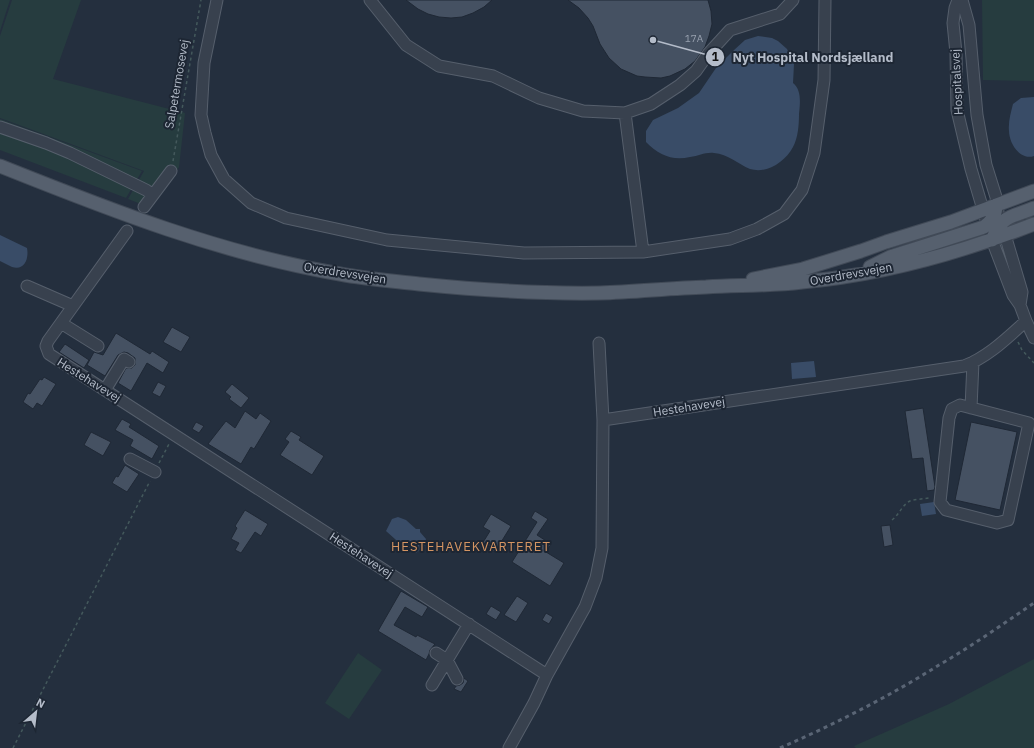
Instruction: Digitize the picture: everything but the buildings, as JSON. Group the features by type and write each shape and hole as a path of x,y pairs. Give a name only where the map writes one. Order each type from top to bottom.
{"main road":[{"name":"Overdrevsvejen","path":"0,166 103,206 181,234 226,248 280,262 340,274 444,287 503,291 600,293 804,282 857,274 926,260 992,240 1034,224"},
{"name":"Overdrevsvejen","path":"706,287 803,269 951,222 1034,191"},
{"path":"857,274 890,256 979,229 987,225 992,220 996,212 996,205"},
{"path":"992,240 1001,223 1008,218 1034,208"}],"street":[{"path":"217,0 204,63 201,115 202,121 211,156 224,179 251,203 286,218 387,240 524,253 643,252 730,239 757,229 784,214 802,190 814,153 824,80 825,0"},
{"path":"370,0 406,45 439,66 493,76 539,98 583,111 625,113 651,104 680,85 696,71 708,54 730,30 780,14 793,0"},
{"name":"Hospitalsvej","path":"958,0 955,8 954,23 957,110 971,169 983,210"},
{"name":"Hospitalsvej","path":"962,0 969,25 977,115 986,165 996,197 996,205"},
{"path":"625,113 643,252"},
{"path":"0,127 70,153 146,190 153,195"},
{"path":"144,207 171,171"},
{"path":"996,205 1022,292 1020,305"},
{"path":"983,210 992,240 1013,295 1020,305 1034,338"},
{"name":"Hestehavevej","path":"127,231 48,342 46,346 49,354 548,675"},
{"path":"27,286 73,306"},
{"name":"Hestehavevej","path":"603,420 964,366 988,354 1026,321"},
{"path":"61,323 98,346"},
{"path":"509,748 585,607 596,578 602,548 603,420 599,343"},
{"path":"105,390 124,359 129,362"},
{"path":"971,408 974,362"},
{"path":"960,406 971,408 1028,423 1008,520 997,523 946,510 940,502 941,496 949,418 952,409 960,406"},
{"path":"130,459 155,472"},
{"path":"432,685 469,624"},
{"path":"436,653 447,660 457,679"}],"path":[{"name":"Salpetermosevej","path":"171,171 201,0"},
{"path":"1013,333 1022,350 1034,363"},
{"path":"13,748 174,434"},
{"path":"892,520 898,516 904,506 910,501 941,496"}],"green space":[{"path":"0,0 10,0 0,31"},
{"path":"12,0 81,0 53,79 185,113 179,167 151,208 128,199 144,171 0,118 0,36"},
{"path":"982,0 1034,0 1034,81 983,80"},
{"path":"0,119 142,171 126,198 0,150"},
{"path":"358,653 382,670 349,719 325,703"},
{"path":"1034,659 1034,748 856,748 854,746 949,704"}],"water":[{"path":"758,36 772,38 787,49 794,64 793,83 798,89 800,97 798,127 795,143 790,152 780,162 775,166 763,170 756,170 750,169 724,155 714,153 683,158 666,156 661,154 646,142 646,131 653,120 678,108 699,93 716,68 733,51 745,40"},
{"path":"1034,97 1034,156 1029,157 1024,156 1013,146 1009,124 1013,104 1021,98"},
{"path":"0,235 27,248 27,259 23,265 16,268 0,261"},
{"path":"814,361 816,377 792,379 791,363"},
{"path":"934,502 936,514 922,516 920,504"},
{"path":"398,517 406,520 416,529 420,529 420,532 426,539 424,547 416,553 405,548 386,531 392,519"}],"railway":[{"path":"780,748 841,720 901,688 987,635 1034,603"}],"place":[{"name":"Nyt Hospital Nordsjælland","path":"653,40"}],"district":[{"name":"HESTEHAVEKVARTERET","path":"471,546"}]}
